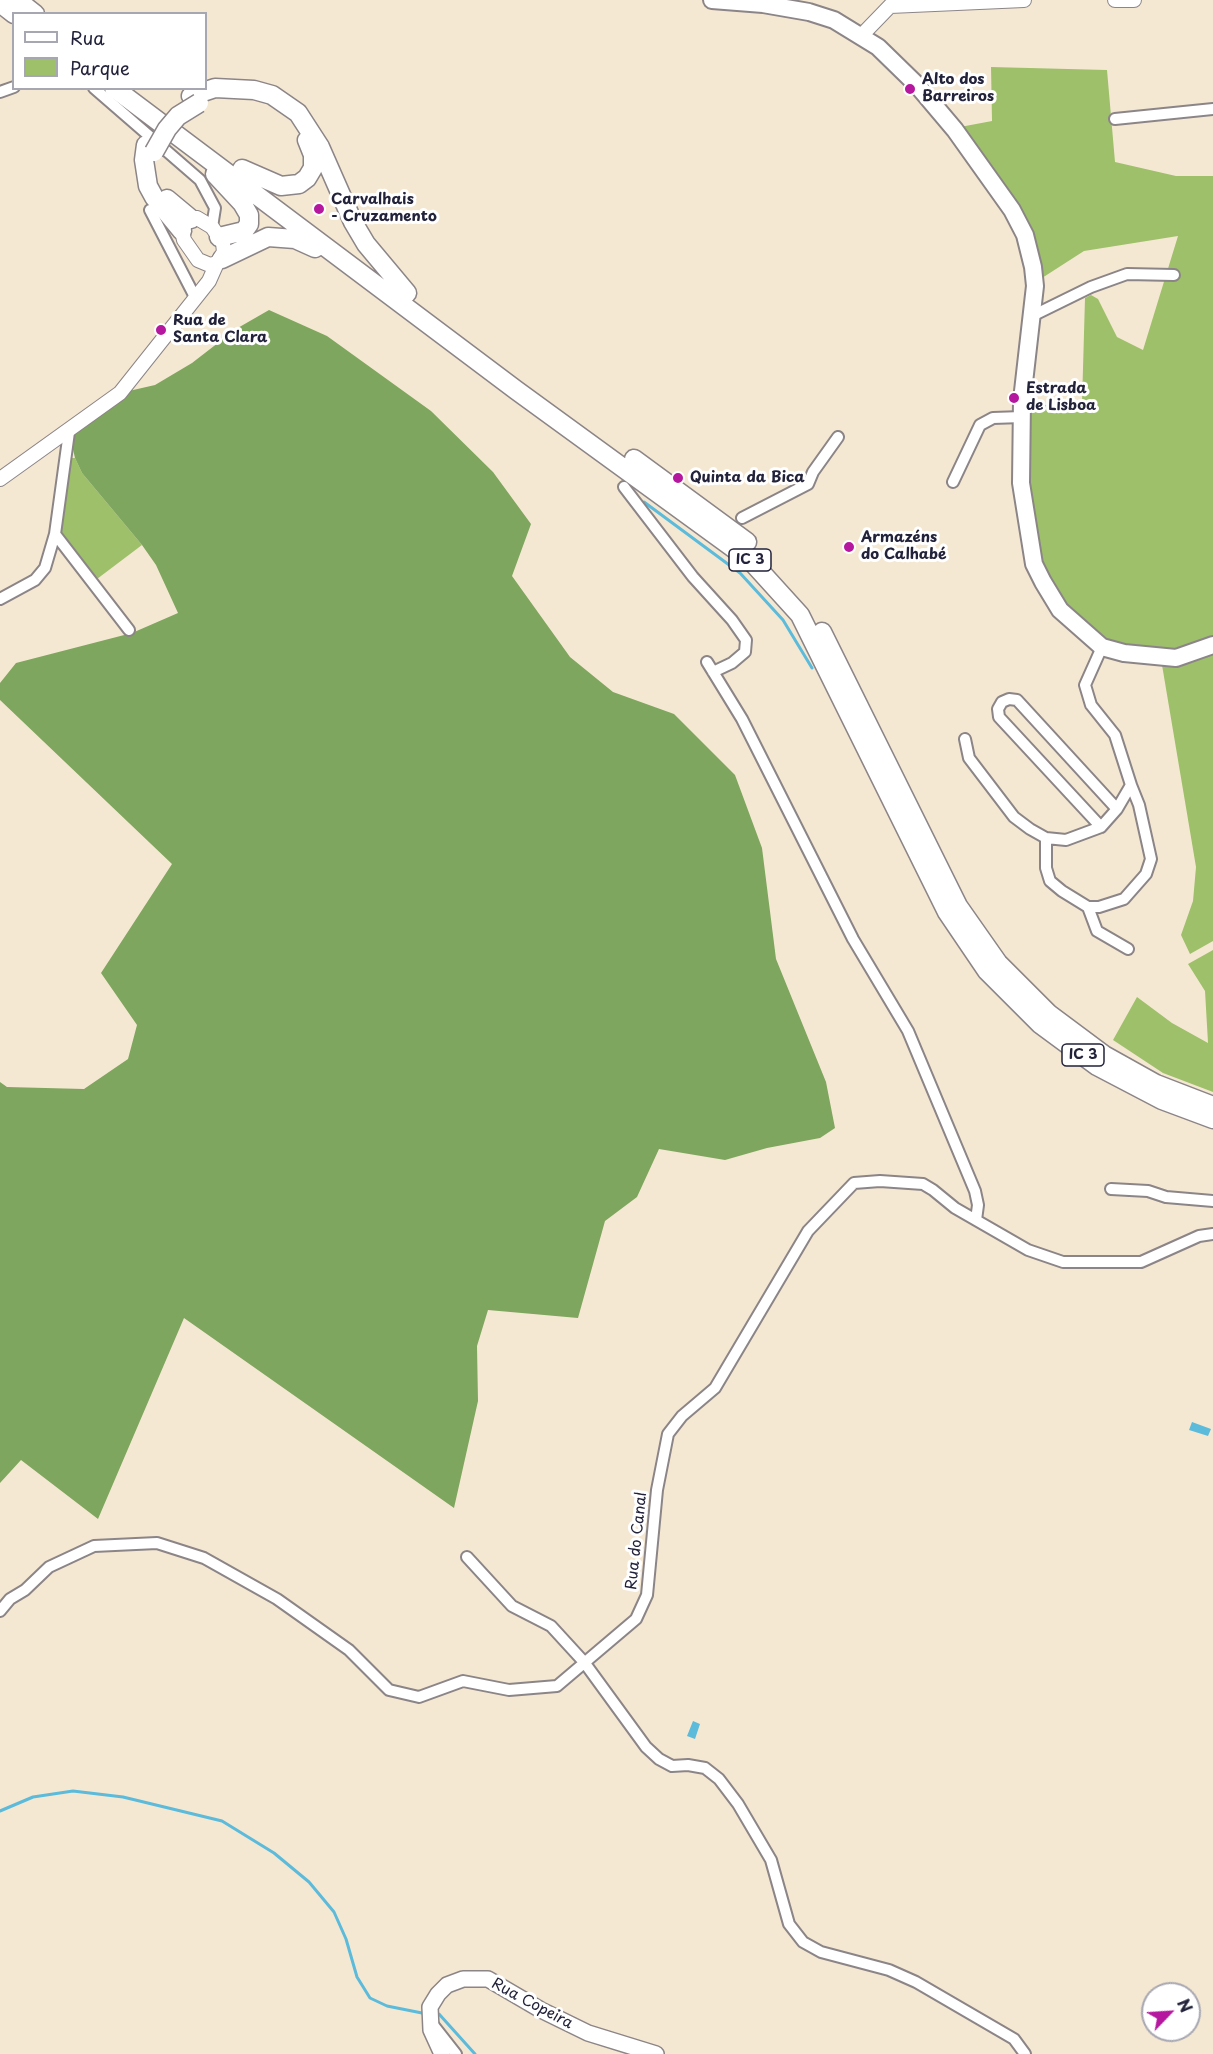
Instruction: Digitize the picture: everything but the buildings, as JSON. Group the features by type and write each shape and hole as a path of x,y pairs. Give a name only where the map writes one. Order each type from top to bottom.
{"highway":[{"path":"18,0 33,12"},
{"path":"0,3 12,12"},
{"path":"190,223 159,188 150,149 195,99 215,88 254,90 272,95 298,113 320,147 353,222 366,244 407,293"},
{"name":"IC 3","path":"117,90 336,256 724,540 759,569 800,615 947,912 987,970 1040,1024 1097,1066 1162,1100 1213,1119"},
{"name":"IC 3","path":"138,90 407,293 759,552 786,579 815,618 838,659 958,906 998,963 1049,1014 1104,1055 1156,1084 1213,1106"},
{"path":"195,99 224,96 255,98 272,105 297,125 312,155 313,168 307,178 290,186 280,186 242,169"},
{"path":"188,143 242,203 249,215 249,224 244,231 215,232"},
{"path":"219,261 256,240 278,237 295,239 336,256"}],"main road":[{"path":"712,0 763,4 809,12 834,20 878,47 931,101 961,138 1012,210 1024,234 1033,267 1032,316 1022,417 1021,483 1034,564 1060,610 1102,647 1124,653 1176,658 1213,645"},
{"name":"Rua Copeira","path":"430,2021 430,2007 447,1985 463,1979 488,1979 541,2010 588,2033 656,2054"},
{"path":"430,2021 434,2042 442,2054"}],"street":[{"path":"861,36 890,6 1024,0"},
{"path":"1115,0 1134,0"},
{"path":"0,479 69,432 120,393 213,275 224,252 215,232 215,208 200,180 96,90"},
{"path":"1115,119 1213,109"},
{"path":"210,195 207,207 190,223 184,240 198,260 210,265 219,261"},
{"path":"150,210 197,294"},
{"path":"190,223 215,232"},
{"path":"197,294 198,260"},
{"path":"1032,316 1091,287 1127,274 1174,275"},
{"path":"953,482 980,425 993,418 1022,417"},
{"path":"0,599 35,580 45,568 55,534 69,432"},
{"path":"742,519 808,484 813,472 838,437"},
{"path":"624,486 693,577 747,640 745,652 732,663 713,672"},
{"path":"55,534 129,630"},
{"path":"1046,838 1046,868 1050,881 1088,907 1099,907 1124,899 1146,874 1151,859 1139,805 1115,735 1091,705 1085,685 1102,647"},
{"path":"706,662 742,719 853,939 908,1031 975,1191 978,1205 976,1220"},
{"path":"1101,827 999,717 998,709 1002,702 1010,699 1017,700 1117,809"},
{"path":"965,739 969,758 1014,817 1046,838 1066,840 1101,827 1117,809 1131,785"},
{"path":"1088,907 1097,931 1128,950"},
{"name":"Rua do Canal","path":"0,1611 10,1599 25,1590 49,1567 94,1546 156,1543 204,1558 277,1599 348,1650 389,1690 419,1697 463,1681 509,1690 557,1686 636,1619 647,1595 657,1490 668,1434 682,1416 715,1388 808,1231 854,1183 880,1180 923,1185 976,1220 1028,1250 1063,1262 1142,1262 1199,1236 1213,1234"},
{"path":"1111,1189 1148,1191 1166,1197 1213,1201"},
{"path":"467,1557 512,1606 551,1626 584,1662 646,1747 672,1766 688,1764 705,1768 719,1779 738,1804 771,1860 789,1924 803,1942 821,1952 889,1970 916,1982 1014,2039 1025,2054"},
{"path":"430,2021 456,2054"}],"green space":[{"path":"991,67 1107,70 1115,162 1176,176 1213,176 1213,636 1193,644 1151,649 1106,640 1066,605 1041,562 1028,482 1029,403 1056,406 1082,403 1085,298 1091,295 1098,299 1117,337 1143,350 1178,236 1084,251 1042,278 960,127 992,121"},
{"path":"269,310 327,336 431,411 493,472 531,524 512,576 570,657 613,692 674,714 735,775 762,848 776,959 826,1082 835,1128 820,1138 767,1148 725,1160 659,1149 637,1197 605,1221 578,1318 488,1310 477,1346 478,1401 454,1508 184,1318 98,1519 21,1460 0,1483 0,1082 7,1087 84,1089 128,1059 137,1025 101,973 172,864 0,700 0,683 16,663 132,633 178,613 156,565 82,473 75,458 69,432 120,393 155,385 192,363 236,329"},
{"path":"67,458 75,458 82,473 142,545 97,579 58,529"},
{"path":"1213,654 1213,941 1190,954 1181,935 1193,901 1196,867 1162,665 1176,666"},
{"path":"1213,950 1213,1092 1163,1073 1113,1040 1137,997 1172,1023 1208,1043 1205,991 1188,964"}],"water":[{"path":"1192,1422 1211,1429 1208,1436 1189,1430"},
{"path":"693,1721 700,1724 695,1739 687,1736"}],"waterway":[{"path":"644,502 740,573 783,620 812,668"},
{"path":"0,1811 33,1797 73,1791 123,1797 222,1821 274,1853 309,1882 334,1912 346,1939 357,1977 370,1998 387,2006 422,2013"},
{"path":"439,2014 475,2054"}],"place":[{"name":"Alto dos Barreiros","path":"910,89"},
{"name":"Carvalhais - Cruzamento","path":"319,209"},
{"name":"Rua de Santa Clara","path":"161,330"},
{"name":"Estrada de Lisboa","path":"1014,398"},
{"name":"Quinta da Bica","path":"678,478"},
{"name":"Armazéns do Calhabé","path":"849,547"}]}
